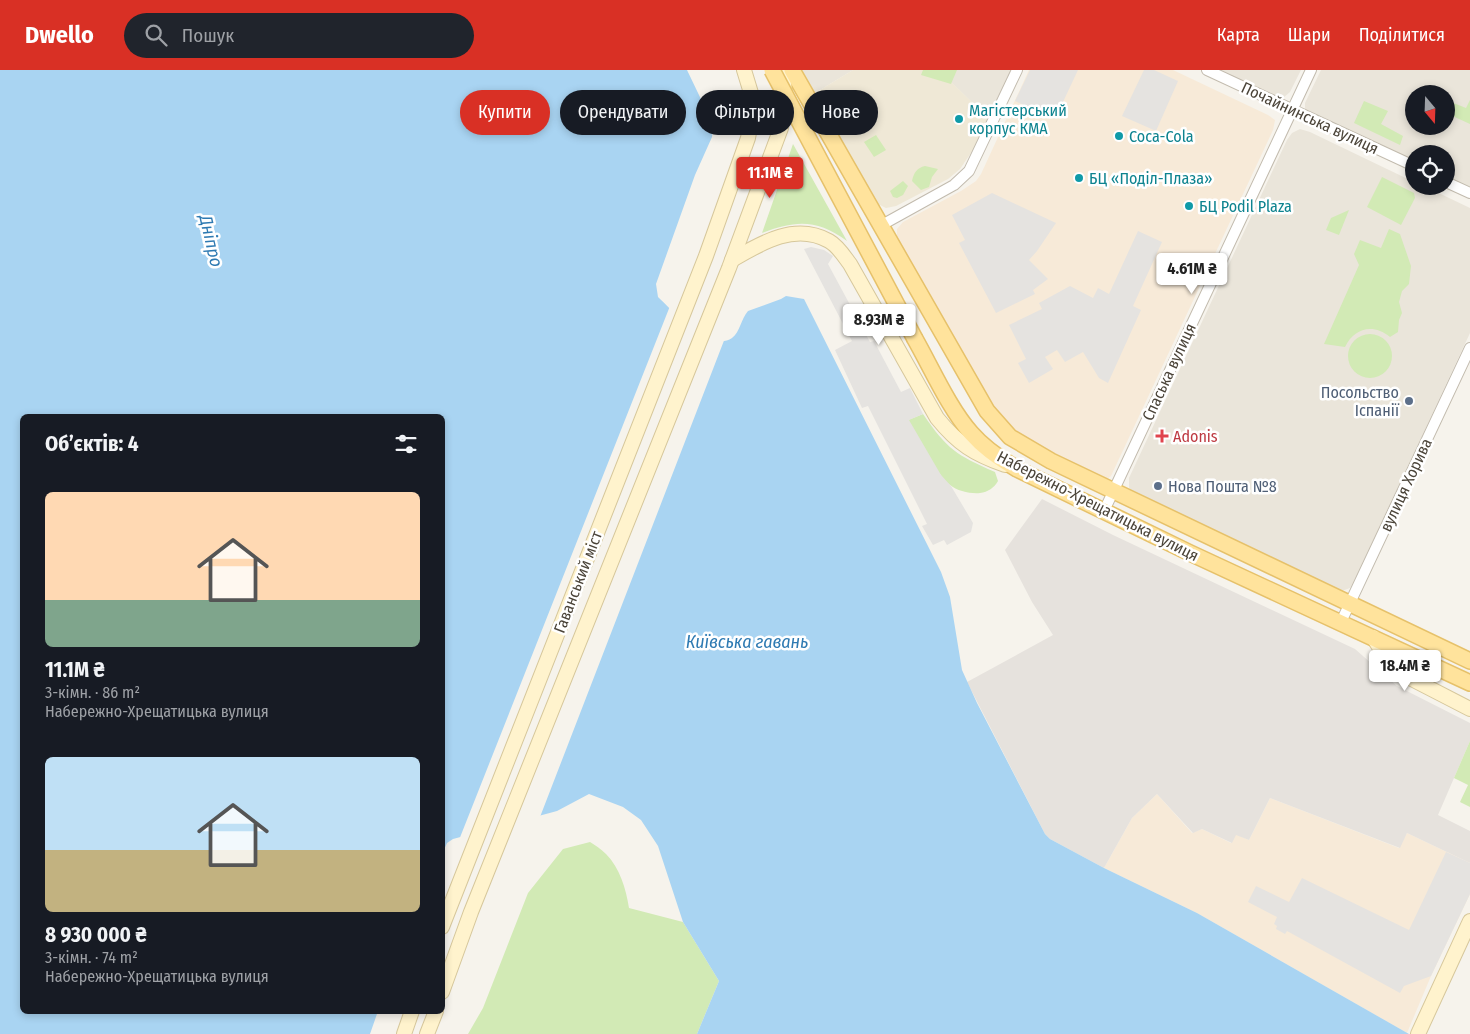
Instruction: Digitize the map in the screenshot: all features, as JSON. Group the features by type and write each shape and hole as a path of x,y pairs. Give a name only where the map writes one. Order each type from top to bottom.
{"main road":[{"name":"Гаванський міст","path":"445,920 706,256 751,125 753,111 751,93 744,70"},
{"name":"Набережно-Хрещатицька вулиця","path":"772,70 915,340 964,425 986,448 1017,469 1470,683"},
{"name":"Гаванський міст","path":"445,984 471,912 731,263 781,128 785,93 783,70"},
{"name":"Набережно-Хрещатицька вулиця","path":"792,70 987,411 999,427 1010,437 1028,449 1114,491 1470,661"},
{"path":"731,263 768,240 782,236 800,234 816,236 829,241 838,248 850,264 936,418 962,445 980,456 1017,469"},
{"path":"1373,637 1386,658 1404,675 1470,709"},
{"path":"1418,1034 1470,921"},
{"path":"404,1034 411,1014"},
{"path":"427,1034 435,1014"}],"street":[{"path":"880,226 954,186 969,170 1017,70"},
{"name":"Почайнинська вулиця","path":"1207,70 1405,162"},
{"name":"Спаська вулиця","path":"1104,511 1311,70"},
{"path":"1455,186 1470,193"},
{"name":"вулиця Хорива","path":"1341,622 1470,348"}],"shaded area":[{"path":"802,70 853,70 820,90 813,90"},
{"path":"853,70 939,70 988,118 975,147 960,169 948,179 896,206 886,208 878,204 839,135 878,135 878,90 820,90"},
{"path":"939,70 1011,70 988,118"},
{"path":"1029,70 1173,70 1275,120 1273,130 1111,476 1107,479 1066,463 1014,431 994,409 897,239 897,229 903,222 976,181"},
{"path":"1030,70 1078,70 1055,119 1015,101"},
{"path":"1144,70 1154,70 1178,81 1156,131 1122,116"},
{"path":"1214,70 1301,70 1290,92 1279,99"},
{"path":"1321,70 1470,70 1470,191 1455,184 1455,145 1405,145 1405,160 1305,110 1305,103"},
{"path":"1300,129 1310,132 1405,178 1405,195 1443,195 1470,208 1470,333 1354,582 1350,588 1339,592 1130,491 1129,487 1129,478 1287,140 1292,133"},
{"path":"992,193 1056,223 1029,260 1048,279 1033,290 1035,294 996,313 959,243 965,240 952,215"},
{"path":"1138,231 1162,242 1133,306 1141,310 1108,383 1099,378 1083,352 1065,362 1057,350 1045,357 1053,369 1029,383 1018,363 1026,359 1009,325 1042,309 1039,303 1070,286 1093,298 1098,288 1109,294"},
{"path":"811,247 824,250 833,256 828,264 870,342 874,341 901,392 910,388 923,414 909,420 941,475 951,486 973,523 971,532 947,545 944,540 933,545 922,526 927,524 868,406 862,408 835,350 852,341 804,249"},
{"path":"1042,499 1113,535 1355,649 1397,686 1470,723 1470,741 1438,815 1470,831 1470,863 1407,833 1400,848 1270,798 1249,840 1236,835 1232,843 1202,829 1193,833 1157,794 1132,818 1104,868 1050,839 1045,834 967,682 1053,635 1032,602 1005,550"},
{"path":"1157,794 1192,833 1202,829 1231,843 1235,834 1249,840 1270,798 1399,848 1407,833 1470,863 1470,894 1431,976 1407,1033 1197,913 1104,868 1132,818"},
{"path":"1446,852 1470,863 1470,894 1431,976 1404,986 1400,993 1287,931 1285,934 1276,929 1277,926 1274,924 1277,917 1248,902 1256,886 1289,902 1302,878 1409,930"}],"green space":[{"path":"923,70 957,70 951,84 921,75"},
{"path":"1470,100 1470,124 1455,117 1455,104 1466,108"},
{"path":"1364,101 1388,111 1381,124 1403,136 1400,145 1354,123"},
{"path":"876,135 886,150 874,157 864,142"},
{"path":"793,144 847,241 826,229 806,224 785,226 762,233"},
{"path":"925,166 938,169 932,177 929,187 921,190 912,181 916,171"},
{"path":"1382,177 1405,188 1405,195 1414,195 1415,198 1401,225 1367,207"},
{"path":"903,181 908,186 903,195 897,198 893,197 890,191"},
{"path":"1349,210 1339,235 1326,230 1331,218"},
{"path":"1389,229 1400,234 1411,266 1409,284 1402,291 1399,302 1402,313 1398,332 1390,337 1371,329 1353,335 1345,347 1324,344 1359,265 1354,254 1360,240 1381,248"},
{"path":"1366,334 1374,334 1386,340 1392,356 1386,372 1374,378 1366,378 1354,372 1348,360 1348,352 1354,340"},
{"path":"923,414 953,450 995,472 998,481 993,488 983,492 968,492 953,487 945,480 933,464 908,420"},
{"path":"1470,741 1470,807 1460,802 1468,785 1454,778"},
{"path":"590,842 604,852 619,872 629,908 683,922 719,981 697,1034 468,1034 483,1008 528,893 563,849"}],"water":[{"path":"0,70 687,70 697,90 696,135 712,135 712,137 695,175 656,284 658,297 692,328 713,340 723,341 735,335 748,311 786,296 804,299 941,572 950,597 962,670 977,703 1045,834 1050,839 1104,868 1197,913 1409,1034 697,1034 719,981 683,922 658,846 641,820 623,807 589,794 557,811 453,839 447,843 445,848 445,414 20,414 20,1014 377,1014 370,1034 0,1034"}],"pier":[{"path":"670,306 697,329 710,337 716,339 725,338 540,817 459,840"}],"place":[{"name":"Магістерський корпус КМА","path":"959,119"},
{"name":"Coca-Cola","path":"1119,136"},
{"name":"БЦ «Поділ-Плаза»","path":"1079,178"},
{"name":"БЦ Podil Plaza","path":"1189,206"},
{"name":"Посольство Іспанії","path":"1409,401"},
{"name":"Adonis","path":"1162,436"},
{"name":"Нова Пошта №8","path":"1158,486"}],"water label":[{"name":"Дніпро","path":"211,241"},
{"name":"Київська гавань","path":"747,642"}]}
